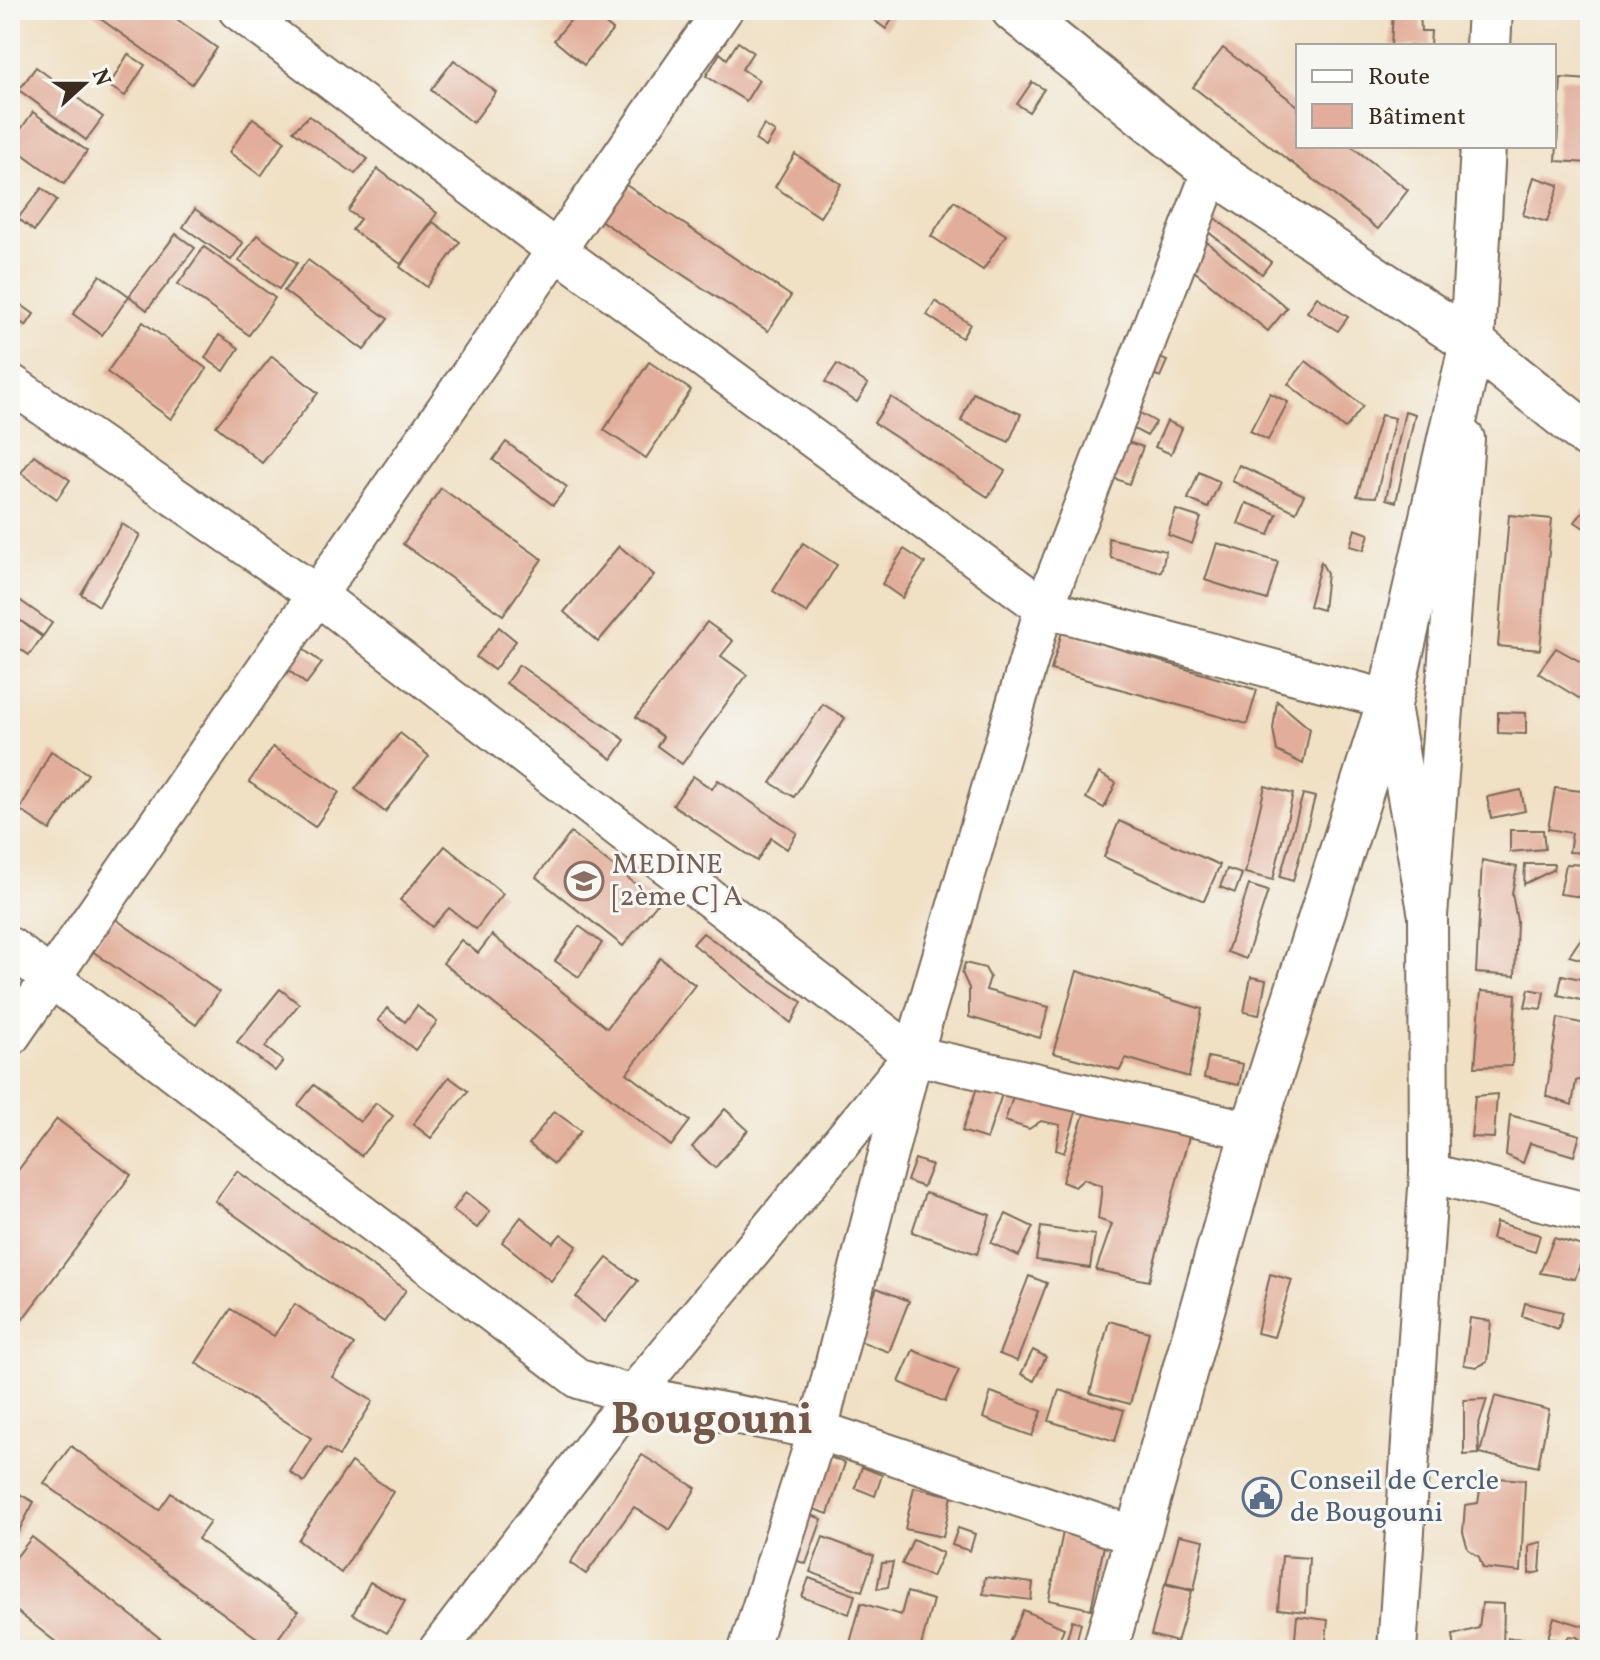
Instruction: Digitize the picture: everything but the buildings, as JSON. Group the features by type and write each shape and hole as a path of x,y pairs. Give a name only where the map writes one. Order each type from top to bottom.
{"street":[{"path":"238,10 556,250 1044,608 1390,700"},
{"path":"10,1037 723,10"},
{"path":"1014,10 1212,170 1472,343 1590,437"},
{"path":"1488,44 1490,10"},
{"path":"1397,1650 1429,1173 1428,916 1472,343 1483,148"},
{"path":"748,1650 818,1430 913,1055 1044,608 1212,170"},
{"path":"1105,1650 1253,1131 1390,700 1472,343"},
{"path":"10,383 317,595 913,1055 1253,1131"},
{"path":"1390,700 1428,916"},
{"path":"10,947 579,1379 633,1395 818,1430 1138,1537"},
{"path":"438,1650 633,1395 913,1055"},
{"path":"1429,1173 1590,1213"}],"place":[{"name":"MEDINE [2ème C] A","path":"584,881"},
{"name":"Conseil de Cercle de Bougouni","path":"1262,1497"}],"district":[{"name":"Bougouni","path":"712,1421"}]}
